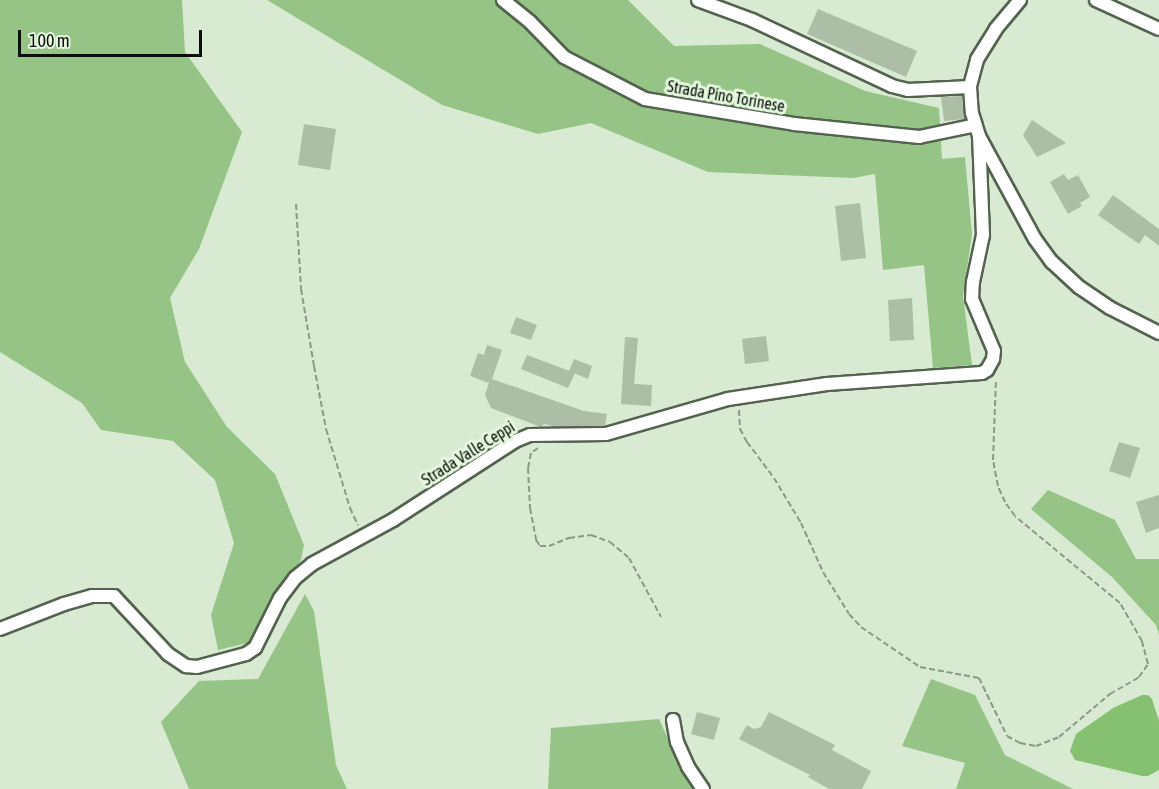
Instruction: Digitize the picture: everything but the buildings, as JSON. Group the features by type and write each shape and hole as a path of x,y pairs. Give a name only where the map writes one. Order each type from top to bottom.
{"street":[{"name":"Strada Pino Torinese","path":"503,0 530,22 564,57 645,99 794,124 919,136 977,131"},
{"path":"698,0 752,20 892,86 908,90 970,87"},
{"path":"991,364 993,351 972,299 973,282 983,235 977,131 970,87 977,60 996,29 1020,0"},
{"path":"1096,0 1159,29"},
{"path":"977,131 1035,239 1052,262 1079,287 1110,308 1159,333"},
{"name":"Strada Valle Ceppi","path":"0,629 74,601 92,596 114,596 168,654 186,666 197,667 246,654 255,648 271,613 295,578 312,564 393,520 515,441 530,435 606,434 739,398 827,384 975,374 987,370 991,364"},
{"path":"673,720 678,742 688,767 703,789"}],"path":[{"path":"296,204 302,289 326,429 350,508 363,536"},
{"path":"739,398 740,429 774,478 801,523 823,572 849,615 861,627 920,667 979,678 1007,736 1020,743 1035,746 1059,737 1110,693 1139,677 1148,664 1142,641 1120,603 1015,516 1005,502 998,486 993,460 998,385 991,364"},
{"path":"542,444 531,453 528,468 530,508 536,540 540,546 549,546 569,538 591,535 610,542 629,558 661,617"}],"shaded area":[{"path":"0,0 182,0 185,52 242,132 199,249 170,298 185,362 227,427 275,474 304,545 301,560 270,605 252,642 218,650 211,615 234,543 215,480 173,441 101,430 82,403 0,352"},
{"path":"267,0 628,0 674,46 760,44 865,91 939,108 942,159 965,157 972,234 963,296 972,365 933,368 924,265 883,270 875,174 853,178 708,172 591,123 538,134 442,105"},
{"path":"1048,490 1115,520 1136,559 1159,559 1159,635 1156,625 1112,577 1031,509"},
{"path":"305,594 314,611 336,765 347,789 189,789 161,722 199,681 258,679"},
{"path":"931,679 975,695 1005,755 1073,789 956,789 965,763 902,746"},
{"path":"1142,695 1148,695 1152,699 1159,721 1159,770 1148,776 1142,776 1075,760 1070,751 1076,734 1113,708"},
{"path":"659,719 686,779 696,789 548,789 551,728"}]}
